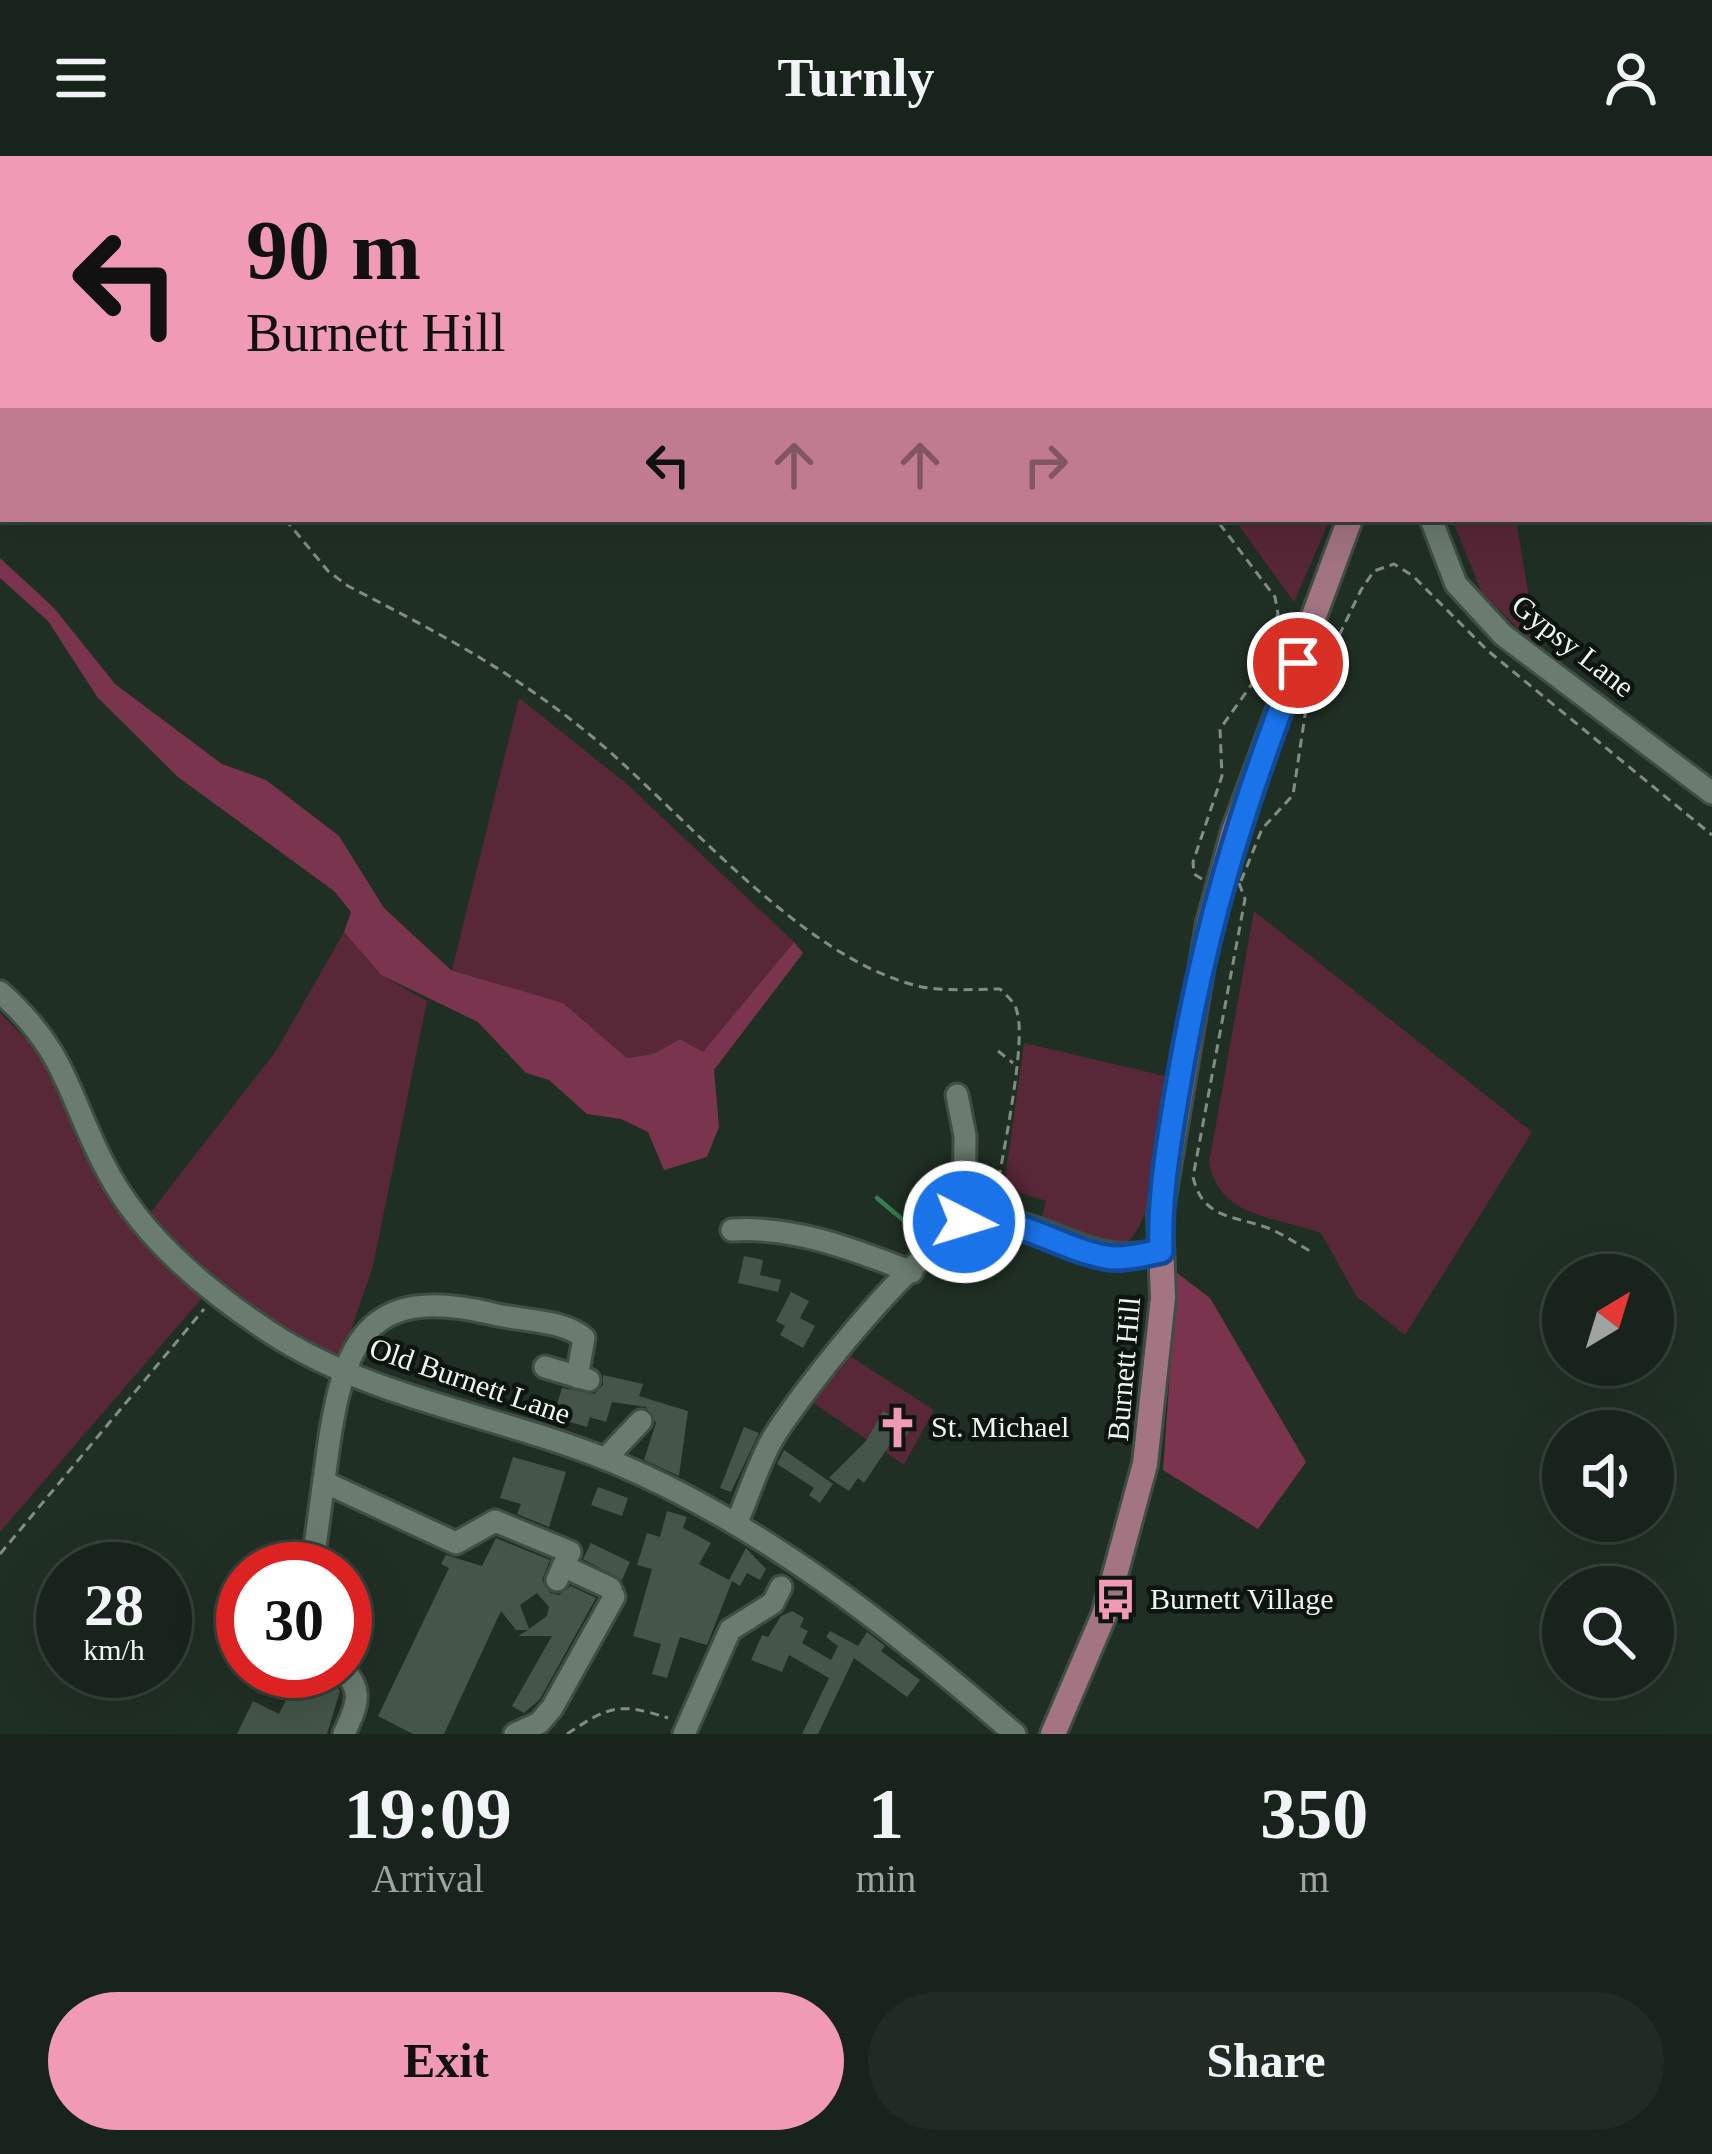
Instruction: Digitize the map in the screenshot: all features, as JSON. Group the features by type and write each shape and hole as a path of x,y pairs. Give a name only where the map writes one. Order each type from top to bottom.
{"main road":[{"name":"Burnett Hill","path":"1053,1734 1104,1615 1136,1507 1160,1340 1169,1143 1228,882 1348,522"}],"street":[{"name":"Gypsy Lane","path":"1432,522 1456,584 1503,635 1712,793"},
{"name":"Old Burnett Lane","path":"0,992 56,1053 97,1151 130,1208 216,1293 274,1334 343,1369 605,1459 763,1536 1015,1734"},
{"path":"957,1095 965,1136 964,1222"},
{"path":"737,1522 771,1442 810,1384 883,1297 964,1222 991,1219 1112,1258 1161,1251"},
{"path":"732,1230 781,1232 845,1246 913,1272"},
{"path":"315,1542 343,1369 374,1322 396,1310 426,1304 572,1327 584,1338 583,1378 544,1367"},
{"path":"605,1459 641,1421"},
{"path":"324,1482 456,1544 485,1523 505,1522 570,1552 560,1573 610,1588 614,1597 552,1708 539,1723 515,1734"},
{"path":"685,1729 730,1630 773,1603 781,1587"},
{"path":"346,1734 358,1698"}],"path":[{"path":"287,522 328,571 348,586 493,661 596,740 799,922 860,963 920,987 1000,989 1017,1011 1014,1065 991,1219"},
{"path":"1218,522 1275,597 1278,614 1259,674 1220,729 1219,791 1193,862 1194,874 1228,882 1246,880 1262,829 1293,795 1307,702 1361,590 1374,571 1394,564 1414,576 1487,650 1712,835"},
{"path":"1228,882 1245,899 1193,1177 1199,1200 1209,1210 1270,1229 1312,1252"},
{"path":"998,1051 1014,1065"},
{"path":"0,1554 216,1293"},
{"path":"567,1734 607,1707 636,1708 685,1729"}],"shaded area":[{"path":"1236,522 1329,522 1294,602"},
{"path":"1453,522 1516,522 1537,647 1482,593"},
{"path":"0,558 54,608 115,684 222,764 266,780 339,836 384,908 451,970 563,1003 627,1058 653,1054 680,1039 703,1052 794,942 803,953 714,1070 719,1127 707,1157 664,1170 648,1132 621,1119 587,1114 549,1080 526,1073 478,1022 381,975 344,932 351,912 334,891 178,777 98,698 48,621 0,578"},
{"path":"519,698 628,785 794,942 703,1053 680,1039 653,1054 627,1058 563,1003 452,970"},
{"path":"1254,911 1532,1132 1405,1335 1356,1296 1321,1233 1237,1205 1215,1181 1209,1163"},
{"path":"344,932 381,975 427,1001 373,1266 341,1359 262,1314 212,1278 150,1213 276,1051"},
{"path":"0,1013 41,1054 110,1198 201,1299 0,1532"},
{"path":"1024,1043 1169,1077 1148,1204 1127,1242 1103,1247 1040,1224 1046,1201 1004,1187"},
{"path":"1177,1273 1210,1298 1306,1462 1258,1529 1163,1470"},
{"path":"845,1353 934,1410 904,1465 809,1400"}],"building":[{"path":"744,1256 763,1260 760,1275 781,1280 778,1292 738,1283"},
{"path":"791,1292 809,1301 800,1318 815,1326 803,1348 780,1335 785,1326 776,1321"},
{"path":"603,1375 643,1384 639,1396 688,1411 679,1476 644,1460 656,1423 646,1407 612,1402 606,1422 590,1417 587,1427 553,1417 562,1388 594,1394 603,1385"},
{"path":"883,1411 911,1428 901,1445 893,1440 864,1483 858,1478 849,1491 829,1478 866,1441"},
{"path":"744,1427 759,1433 731,1492 720,1488"},
{"path":"784,1450 833,1484 820,1503 809,1495 814,1488 777,1464"},
{"path":"513,1457 566,1472 549,1527 517,1514 521,1504 500,1498"},
{"path":"598,1487 628,1498 622,1516 591,1505"},
{"path":"667,1511 687,1517 683,1528 711,1543 699,1564 729,1580 746,1548 766,1569 760,1580 747,1573 740,1586 732,1581 707,1645 680,1637 667,1678 652,1674 661,1644 633,1636 652,1569 637,1565 647,1533 660,1537"},
{"path":"496,1538 550,1560 542,1580 550,1593 559,1595 571,1586 596,1598 540,1699 524,1713 512,1706 552,1636 518,1636 528,1630 516,1630 501,1611 444,1734 413,1734 378,1716 449,1568 441,1564 446,1555 482,1566","holes":["537,1593 549,1607 547,1616 529,1629 520,1605"]},
{"path":"591,1543 630,1562 622,1580 583,1559"},
{"path":"792,1611 804,1618 800,1627 808,1631 802,1643 831,1660 838,1646 826,1637 830,1631 858,1646 867,1632 885,1646 881,1651 920,1680 907,1697 854,1658 818,1734 802,1734 829,1678 789,1655 782,1672 751,1660 762,1635 768,1637 781,1616"},
{"path":"287,1698 338,1698 327,1734 237,1734 253,1701 279,1714"}],"waterway":[{"path":"877,1198 928,1241"},
{"path":"942,1254 954,1258"}],"place":[{"name":"St. Michael","path":"897,1427"},
{"name":"Burnett Village","path":"1116,1599"}],"route":[{"path":"964,1222 991,1219 1031,1228 1112,1258 1161,1251 1160,1215 1169,1143 1209,923 1234,830 1298,663"}]}
